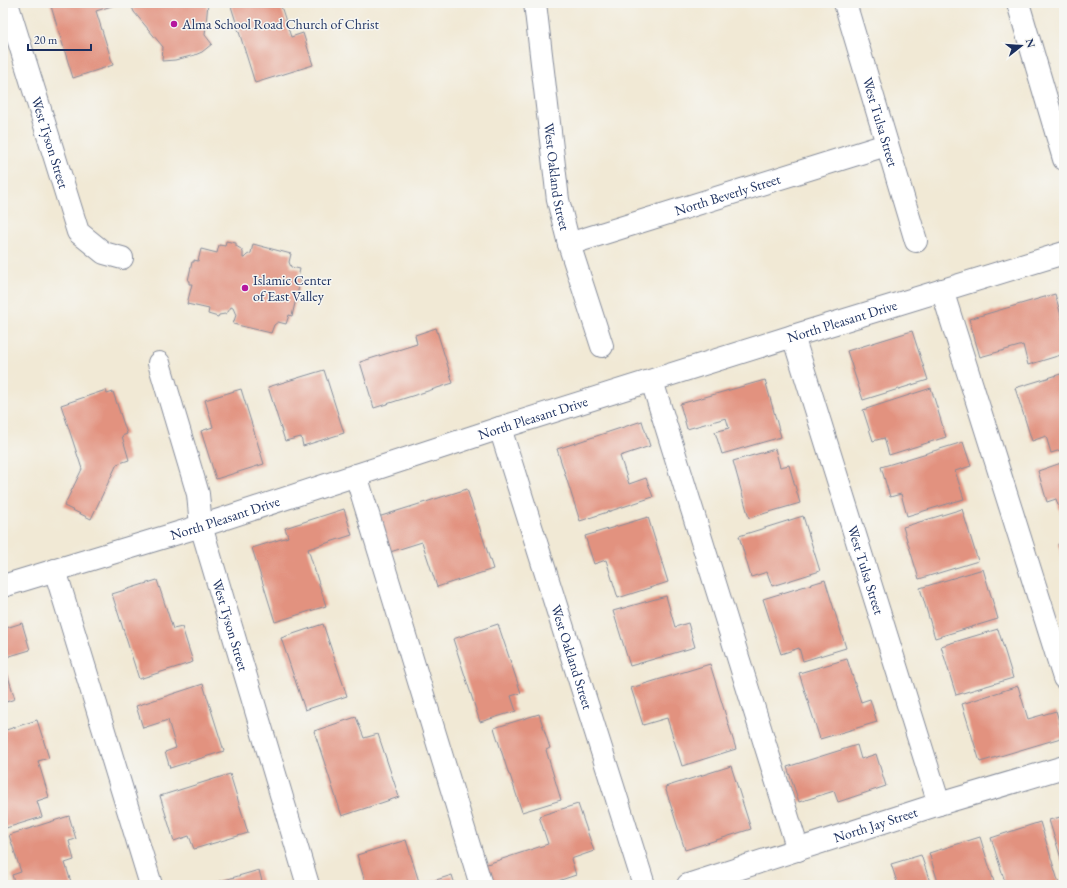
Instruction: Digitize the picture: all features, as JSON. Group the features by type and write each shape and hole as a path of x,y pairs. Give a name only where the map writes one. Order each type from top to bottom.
{"street":[{"name":"West Tyson Street","path":"7,3 78,232 104,254 122,258"},
{"name":"West Oakland Street","path":"535,3 558,200 569,244 602,346"},
{"name":"West Tulsa Street","path":"845,3 886,145 916,241"},
{"path":"1018,3 1064,159"},
{"name":"North Beverly Street","path":"569,244 886,145"},
{"name":"North Pleasant Drive","path":"3,586 201,526 500,428 1064,253"},
{"path":"942,290 1064,678"},
{"name":"West Tulsa Street","path":"793,336 939,804"},
{"name":"West Tyson Street","path":"159,363 198,494 201,526 308,885"},
{"path":"652,381 798,850"},
{"name":"West Oakland Street","path":"500,428 644,885"},
{"path":"356,475 481,885"},
{"path":"55,570 151,885"},
{"name":"North Jay Street","path":"688,885 939,804 1064,767"}],"building":[{"path":"50,3 121,3 96,11 113,65 73,78"},
{"name":"Alma School Road Church of Christ","path":"134,3 208,3 205,35 212,44 202,52 195,55 175,60 162,61 163,47 134,12 132,7"},
{"path":"230,3 280,3 291,37 303,33 313,65 255,83"},
{"name":"Islamic Center of East Valley","path":"226,241 236,243 236,246 243,252 243,258 251,253 253,244 291,254 289,262 291,267 300,269 298,278 301,278 292,316 289,315 286,324 278,322 274,325 271,333 233,324 236,315 231,307 228,312 219,315 218,317 208,314 209,309 187,304 192,284 189,284 188,281 192,262 194,262 194,260 198,261 201,249 217,253 219,245 225,246"},
{"path":"1055,294 1064,326 1064,354 1028,365 1023,345 980,357 969,319"},
{"path":"436,328 453,383 374,408 360,362 417,344 415,335"},
{"path":"912,331 928,380 863,400 847,351"},
{"path":"324,370 344,433 303,446 301,437 285,441 268,387"},
{"path":"1064,373 1064,449 1051,453 1046,436 1032,441 1015,388"},
{"path":"765,380 781,437 722,454 715,432 729,428 726,418 687,429 680,404"},
{"path":"931,388 946,437 889,455 884,438 873,441 863,410"},
{"path":"241,389 264,464 216,479 201,431 213,427 205,400"},
{"path":"106,390 107,394 113,392 127,434 122,436 129,460 117,464 91,519 64,506 82,469 61,405"},
{"path":"642,421 650,446 620,456 629,484 646,478 653,497 580,521 557,449"},
{"path":"963,442 971,466 955,471 964,499 907,516 901,494 890,497 881,467"},
{"path":"775,449 780,467 789,465 800,503 749,518 733,461"},
{"path":"1064,462 1064,523 1056,499 1047,502 1038,471"},
{"path":"467,489 493,569 437,587 422,542 387,553 375,518"},
{"path":"344,509 352,535 308,549 326,606 275,622 252,548 288,537 285,528"},
{"path":"962,509 978,561 919,579 903,527"},
{"path":"803,516 820,571 772,586 767,572 751,577 739,536"},
{"path":"648,517 668,582 618,598 606,560 594,564 585,536"},
{"path":"1064,542 1064,563 1058,544"},
{"path":"983,569 998,619 935,638 920,588"},
{"path":"157,580 173,629 182,627 193,662 139,679 112,594"},
{"path":"825,580 846,648 803,661 799,648 781,654 763,599"},
{"path":"666,596 675,627 688,623 695,647 630,666 613,611"},
{"path":"22,623 30,650 3,658 3,629"},
{"path":"323,624 347,696 305,710 281,638"},
{"path":"498,624 521,693 511,696 516,711 480,722 453,639"},
{"path":"998,629 1013,678 956,695 941,646"},
{"path":"847,659 861,702 870,699 877,722 820,739 799,673"},
{"path":"3,660 15,699 3,703"},
{"path":"710,664 736,749 682,766 667,718 643,725 631,688"},
{"path":"203,684 224,751 170,768 165,752 176,748 168,720 143,728 136,706"},
{"path":"1018,686 1028,719 1056,711 1064,737 980,762 962,704"},
{"path":"539,714 550,748 546,750 561,800 522,812 494,728"},
{"path":"356,717 364,738 378,734 399,797 342,816 314,731"},
{"path":"37,720 49,758 38,761 49,797 37,801 42,817 6,828 3,819 3,731"},
{"path":"857,745 861,759 876,754 886,786 838,802 834,791 799,802 787,767"},
{"path":"731,766 751,829 685,850 665,787"},
{"path":"230,774 248,833 194,849 189,836 174,841 160,796"},
{"path":"578,804 594,851 571,859 576,875 546,885 490,885 484,865 548,844 539,816"},
{"path":"69,816 76,839 69,841 74,860 65,863 72,885 15,885 12,875 21,872 9,835"},
{"path":"1064,816 1064,868 1049,820"},
{"path":"1040,822 1059,884 1006,885 991,838"},
{"path":"980,837 995,885 939,885 929,853"},
{"path":"406,840 420,885 366,885 357,855"},
{"path":"921,855 931,885 898,885 891,864"},
{"path":"259,870 263,885 207,885"},
{"path":"452,875 455,885 420,885"}],"place":[{"name":"Alma School Road Church of Christ","path":"174,24"},
{"name":"Islamic Center of East Valley","path":"245,288"}]}
